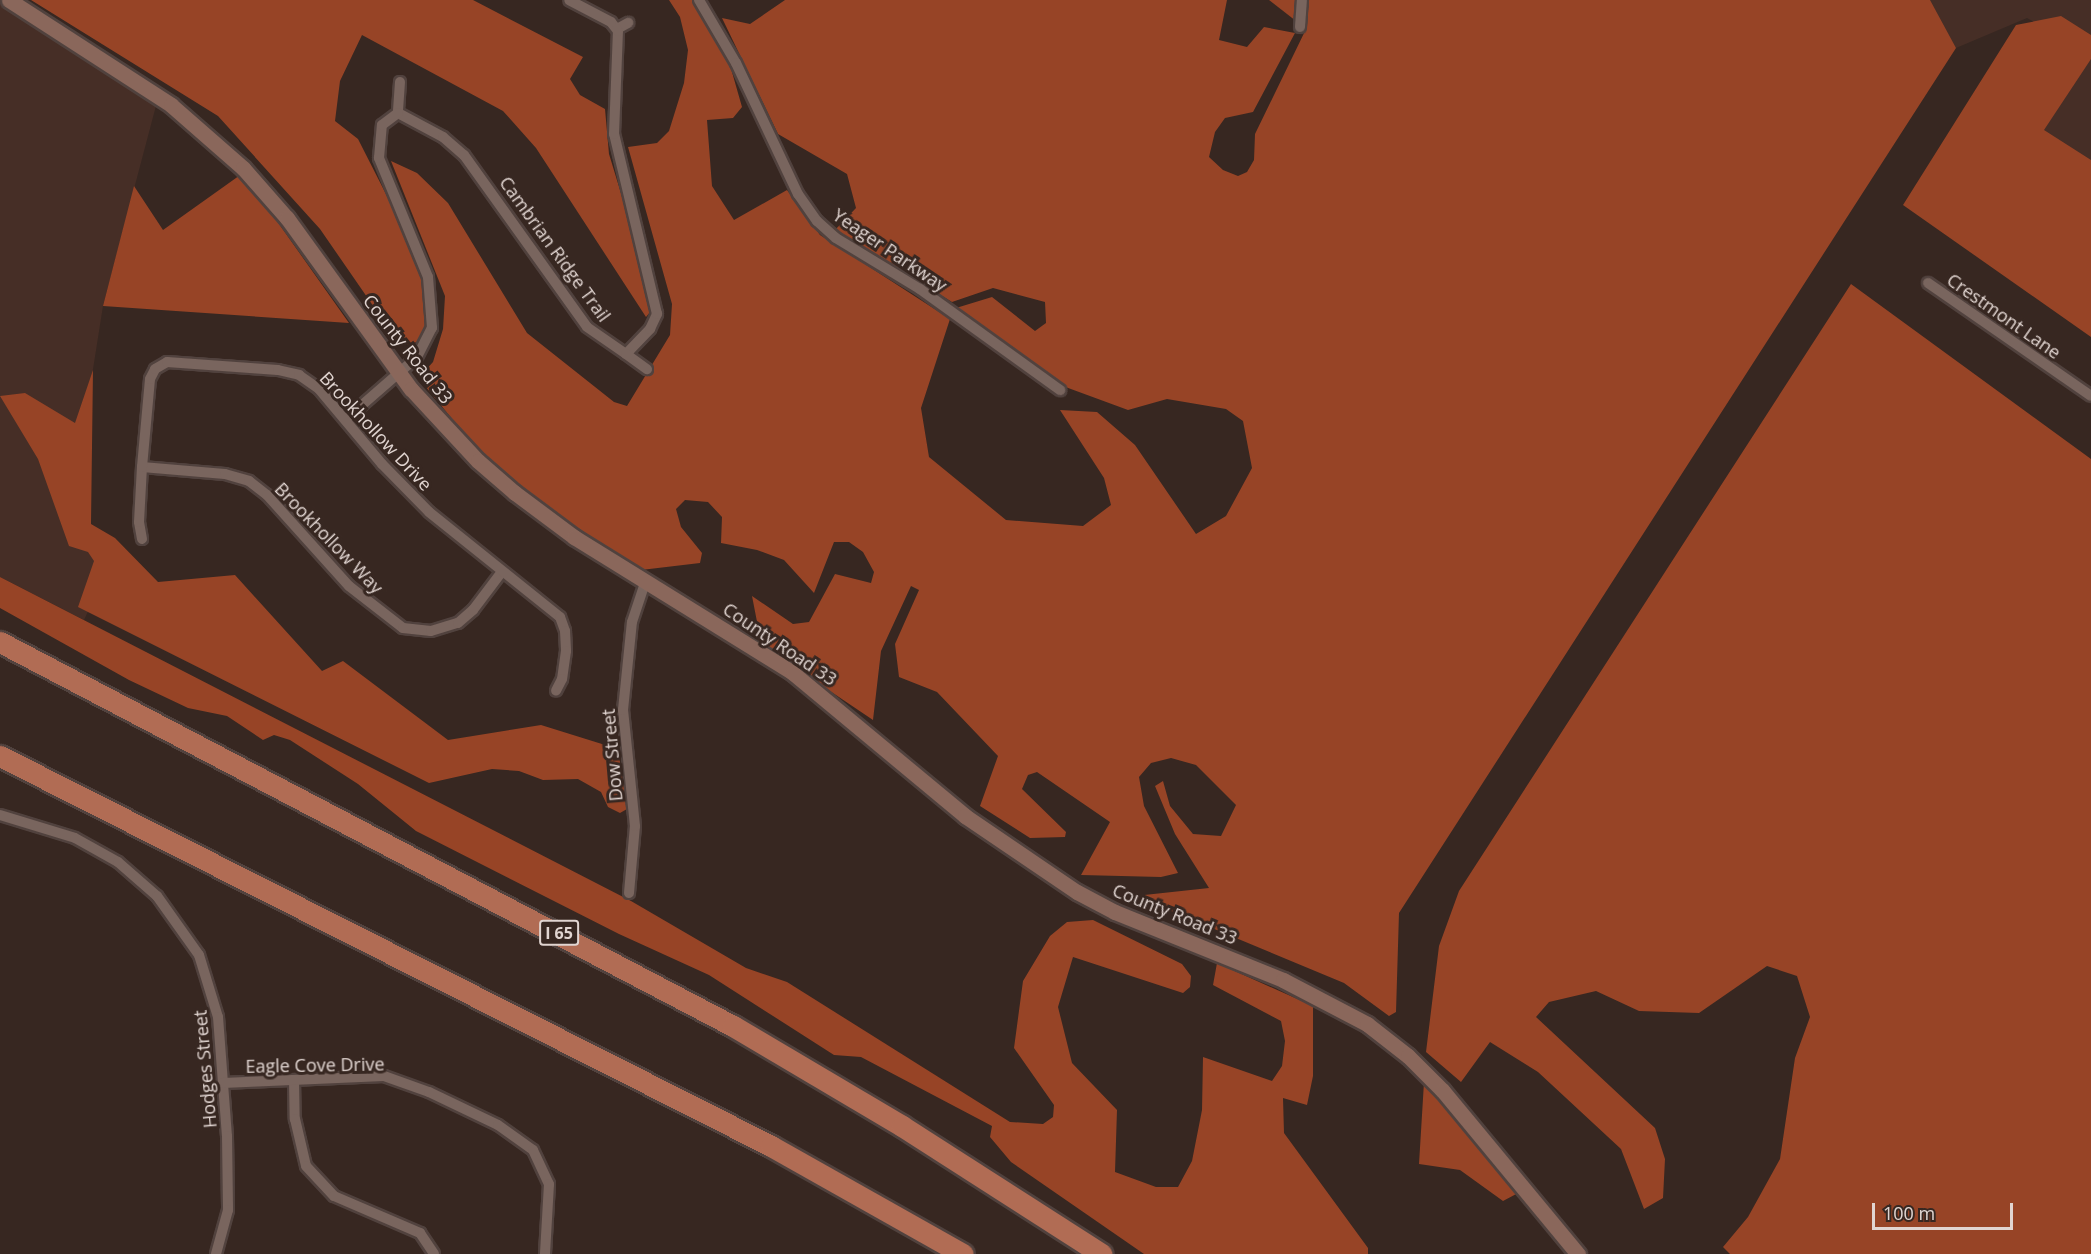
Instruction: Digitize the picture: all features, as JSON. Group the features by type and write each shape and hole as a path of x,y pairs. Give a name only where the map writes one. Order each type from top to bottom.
{"highway":[{"name":"I 65","path":"0,642 733,1026 902,1126 1101,1254"},
{"path":"0,756 761,1141 963,1254"}],"street":[{"name":"County Road 33","path":"9,0 171,105 243,168 287,218 399,373 444,426 515,493 574,537 793,674 965,816 1077,892 1115,912 1283,980 1375,1030 1443,1091 1578,1254"},
{"path":"569,0 617,29"},
{"name":"Yeager Parkway","path":"699,0 736,63 798,194 817,221 836,238 920,289 1060,390"},
{"path":"1300,27 1302,0"},
{"path":"617,29 628,23"},
{"path":"617,29 613,115 615,148 656,297 657,314 650,329 626,354"},
{"path":"346,419 427,345 433,312 428,277 379,158 382,125 398,112 400,82"},
{"name":"Cambrian Ridge Trail","path":"398,112 443,137 464,155 587,327 647,369"},
{"name":"Crestmont Lane","path":"1928,283 2091,396"},
{"name":"Brookhollow Drive","path":"142,538 139,522 150,379 162,363 291,372 313,383 406,490 501,573 547,604 563,623 565,661 556,692"},
{"name":"Brookhollow Way","path":"142,467 225,474 249,481 267,495 349,586 403,628 431,631 458,623 473,610 501,573"},
{"name":"Dow Street","path":"629,893 635,826 623,710 632,622 646,580"},
{"name":"Hodges Street","path":"0,815 97,849 139,879 173,915 198,955 214,998 223,1083 229,1190 226,1228 216,1254"},
{"name":"Eagle Cove Drive","path":"223,1083 384,1076 429,1092 498,1125 533,1150 549,1184 545,1254"},
{"path":"294,1080 295,1119 306,1166 334,1196 420,1233 434,1254"}],"shaded area":[{"path":"31,0 473,0 583,57 570,79 580,95 605,109 609,154 645,272 651,311 646,317 536,148 503,111 362,35 340,81 335,121 358,139 421,263 429,322 421,341 405,345 396,339 320,229 218,116"},
{"path":"669,0 694,0 730,65 742,107 733,118 707,120 712,186 734,220 787,190 820,235 950,319 921,408 929,457 1006,520 1083,526 1111,505 1104,478 1060,410 1097,412 1135,445 1196,534 1226,516 1252,468 1243,421 1226,409 1167,399 1128,410 1060,385 956,308 992,297 1035,331 1046,323 1045,302 993,288 952,302 835,230 856,208 847,174 778,134 722,18 750,24 785,0 1227,0 1219,40 1247,47 1264,27 1295,33 1253,112 1225,118 1215,132 1209,157 1223,170 1238,176 1247,172 1254,160 1255,134 1307,27 1306,0 1930,0 1956,48 1399,913 1396,1012 1389,1016 1344,983 1135,896 1209,888 1175,834 1155,786 1163,781 1170,806 1193,834 1221,836 1236,805 1196,765 1171,758 1151,763 1139,777 1144,806 1178,873 1161,877 1081,875 1110,822 1037,772 1028,775 1022,789 1066,832 1065,837 1030,838 980,806 998,756 937,692 899,677 895,644 919,590 911,586 881,651 873,720 757,642 759,632 752,596 793,624 809,622 835,574 871,583 874,572 863,552 849,542 834,542 814,593 784,560 757,550 721,543 722,517 708,502 685,500 676,509 681,527 702,553 700,563 641,570 538,502 475,447 426,387 422,374 433,362 443,329 445,296 391,161 417,173 448,203 527,333 614,402 627,406 670,335 672,304 628,147 657,143 669,131 684,83 688,50 680,17"},
{"path":"1269,0 1299,0 1296,21"},
{"path":"1904,0 2091,0 2091,174 2032,136 2083,50 2027,18 1956,48"},
{"path":"0,3 157,102 103,306 78,464 80,537 113,558 84,620 0,577"},
{"path":"2061,16 2091,35 2091,59 2044,130 2091,160 2091,337 1903,205 2016,25"},
{"path":"243,173 349,323 103,306 134,186 163,230"},
{"path":"1851,284 2091,459 2091,1254 1730,1254 1723,1247 1748,1217 1780,1159 1795,1058 1810,1017 1797,976 1767,966 1699,1013 1639,1011 1596,991 1549,1002 1536,1017 1655,1128 1665,1159 1663,1198 1644,1209 1621,1149 1538,1072 1490,1042 1461,1082 1426,1052 1439,946 1459,891"},
{"path":"93,370 91,524 115,538 158,582 235,575 322,671 343,661 448,740 541,725 618,749 627,809 620,813 608,807 601,792 578,779 543,780 519,771 492,769 429,783 78,607 94,561 88,552 69,546 38,459 0,396 25,393 75,423"},
{"path":"0,577 631,901 746,968 787,982 1010,1122 1043,1124 1053,1117 1054,1105 1014,1048 1023,981 1050,936 1067,922 1093,920 1182,964 1191,976 1190,987 1183,993 1073,957 1058,1007 1072,1063 1117,1110 1115,1172 1156,1187 1178,1187 1192,1161 1202,1110 1203,1057 1272,1081 1282,1066 1285,1041 1281,1021 1213,985 1217,963 1313,1006 1313,1076 1307,1105 1283,1098 1284,1133 1368,1248 1368,1254 1144,1254 1011,1162 990,1137 992,1126 861,1057 834,1055 709,975 619,934 416,831 358,784 290,740 274,735 263,740 227,716 188,708 129,680 0,608"},
{"path":"1424,1082 1520,1192 1503,1201 1460,1170 1419,1164"}]}
